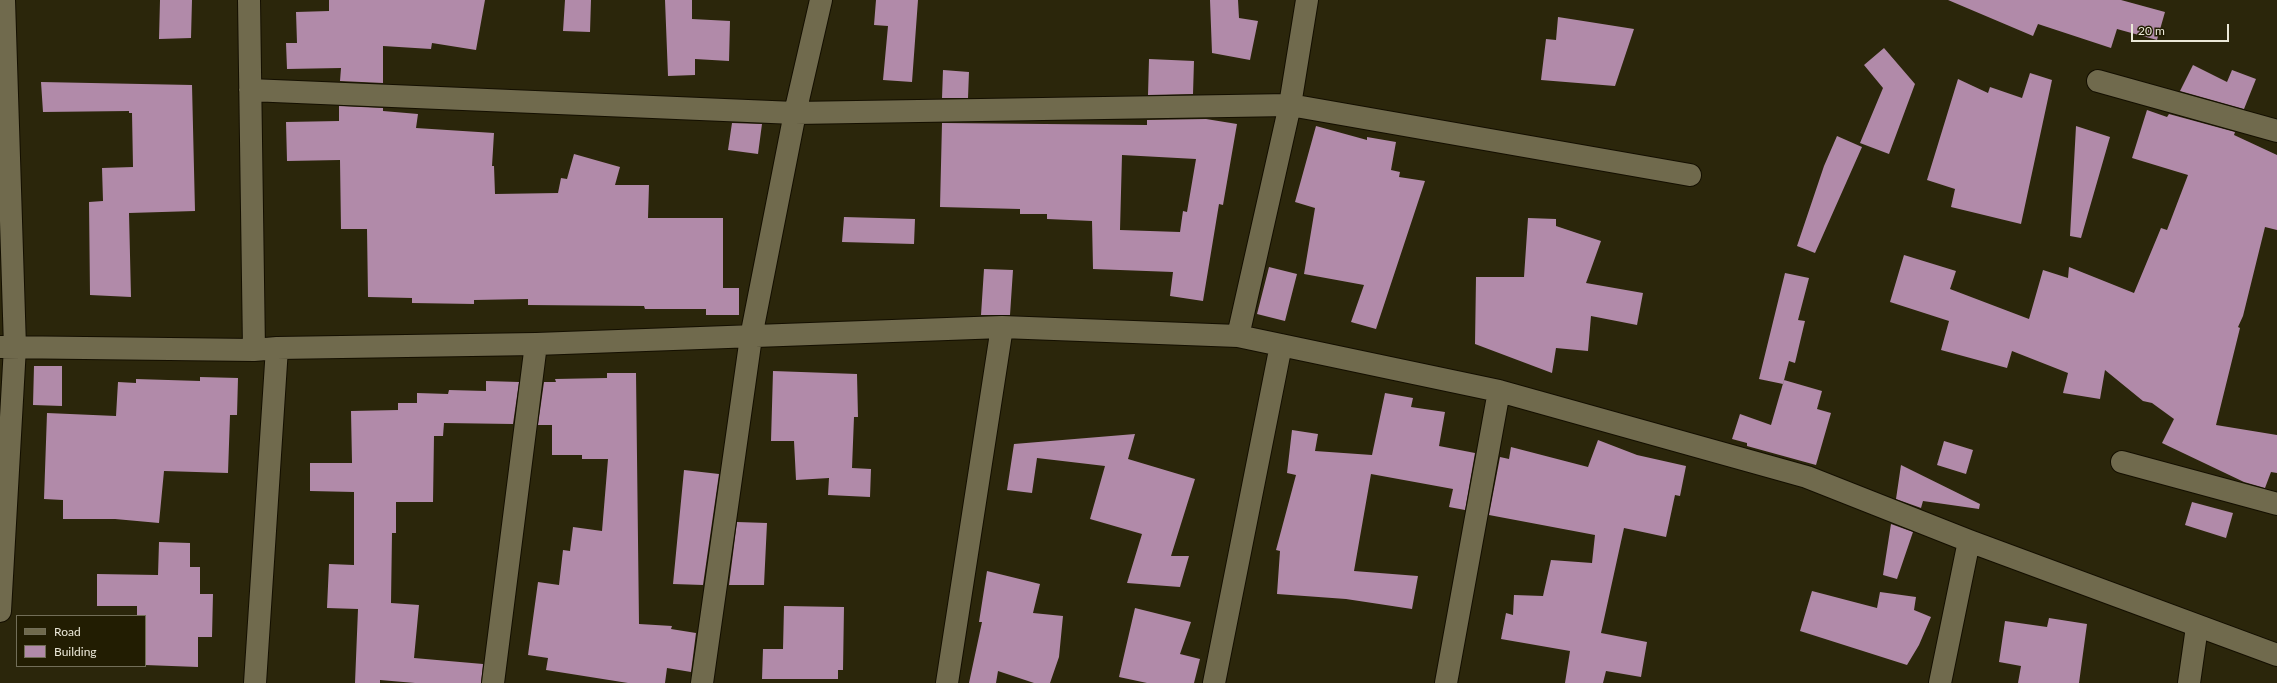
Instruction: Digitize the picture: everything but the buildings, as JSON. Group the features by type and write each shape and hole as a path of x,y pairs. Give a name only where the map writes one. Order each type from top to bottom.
{"street":[{"path":"0,611 8,347 4,0"},
{"path":"248,0 254,350"},
{"path":"702,683 750,336 795,113 821,0"},
{"path":"1238,336 1290,105 1307,0"},
{"path":"2098,81 2277,131"},
{"path":"250,90 795,113 1290,105 1690,174"},
{"path":"8,347 254,350 277,348 536,344 1002,327 1238,336 1499,391 1807,477 1969,541 2197,627 2277,655"},
{"path":"947,683 1002,327"},
{"path":"493,683 536,344"},
{"path":"1214,683 1281,345"},
{"path":"255,683 277,348"},
{"path":"1446,683 1499,391"},
{"path":"2122,462 2277,504"},
{"path":"1940,683 1969,541"},
{"path":"2188,683 2197,627"}]}
